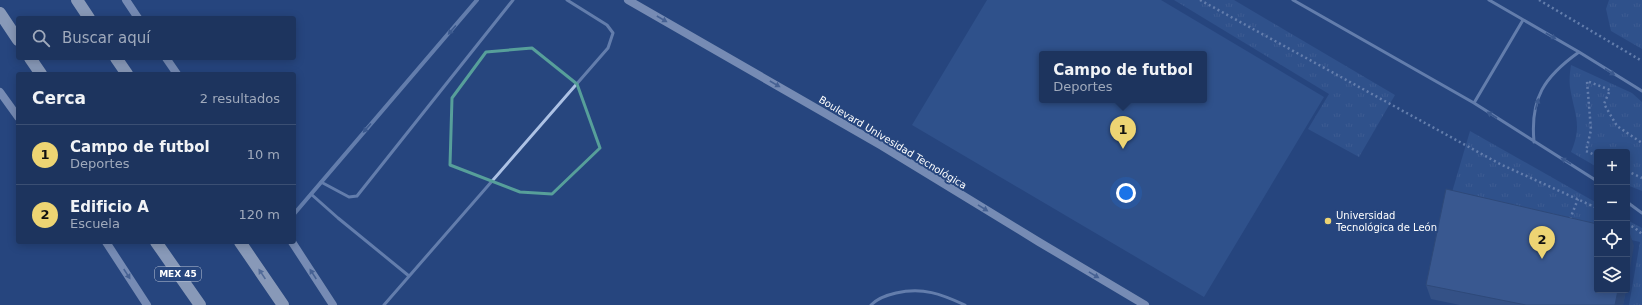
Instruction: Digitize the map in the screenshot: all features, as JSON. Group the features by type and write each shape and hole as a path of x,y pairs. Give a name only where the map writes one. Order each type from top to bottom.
{"highway":[{"path":"79,3 88,16"},
{"path":"0,13 16,37"},
{"path":"32,60 40,72"},
{"path":"117,60 126,72"},
{"name":"MEX 45","path":"157,244 200,305"},
{"path":"241,244 283,305"}],"street":[{"path":"126,0 137,16"},
{"path":"296,212 477,0"},
{"name":"Boulevard Univesidad Tecnológica","path":"628,0 882,146 1038,242 1145,305"},
{"path":"167,60 176,72"},
{"path":"0,92 16,114"},
{"path":"107,244 147,305"},
{"path":"293,244 333,305"}],"lane":[{"path":"321,182 349,197 357,196 514,0"},
{"path":"384,305 608,48 613,33 607,25 568,0"},
{"path":"1292,0 1474,103 1594,179"},
{"path":"1489,0 1579,52 1642,91"},
{"path":"1474,103 1522,20"},
{"path":"1534,142 1534,113 1544,85 1563,63 1579,52"},
{"path":"311,194 409,276"},
{"path":"1630,204 1642,213"},
{"path":"871,305 876,300 890,294 910,290 929,291 966,305"}],"path":[{"path":"1200,0 1500,164 1594,207"},
{"path":"1539,0 1642,61"},
{"path":"1594,155 1586,151 1591,130 1587,81 1610,90 1604,104 1617,126 1642,143"},
{"path":"1630,172 1642,178"},
{"path":"1570,219 1578,199"},
{"path":"1630,226 1642,234"}],"highlighted area":[{"path":"532,48 577,84 600,148 552,194 520,192 450,165 452,98 486,52"}],"green space":[{"path":"987,0 1161,0 1324,97 1204,297 912,125"},
{"path":"1174,0 1234,0 1395,95 1359,157 1308,129 1329,94"},
{"path":"1609,0 1642,0 1642,49 1611,31 1606,9"},
{"path":"1571,65 1632,93 1642,102 1642,191 1630,186 1630,149 1594,149 1594,165 1571,152 1575,142 1577,126 1570,76"},
{"path":"1470,131 1594,201 1594,231 1450,199"},
{"path":"1630,222 1642,228 1642,305 1629,305 1640,242 1630,240"}],"building":[{"path":"1446,189 1594,223 1594,293 1617,293 1615,305 1526,305 1426,285"}],"place":[{"name":"Campo de futbol","path":"1123,149"},
{"name":"Universidad Tecnológica de León","path":"1328,221"},
{"name":"Edificio A","path":"1542,259"}]}
